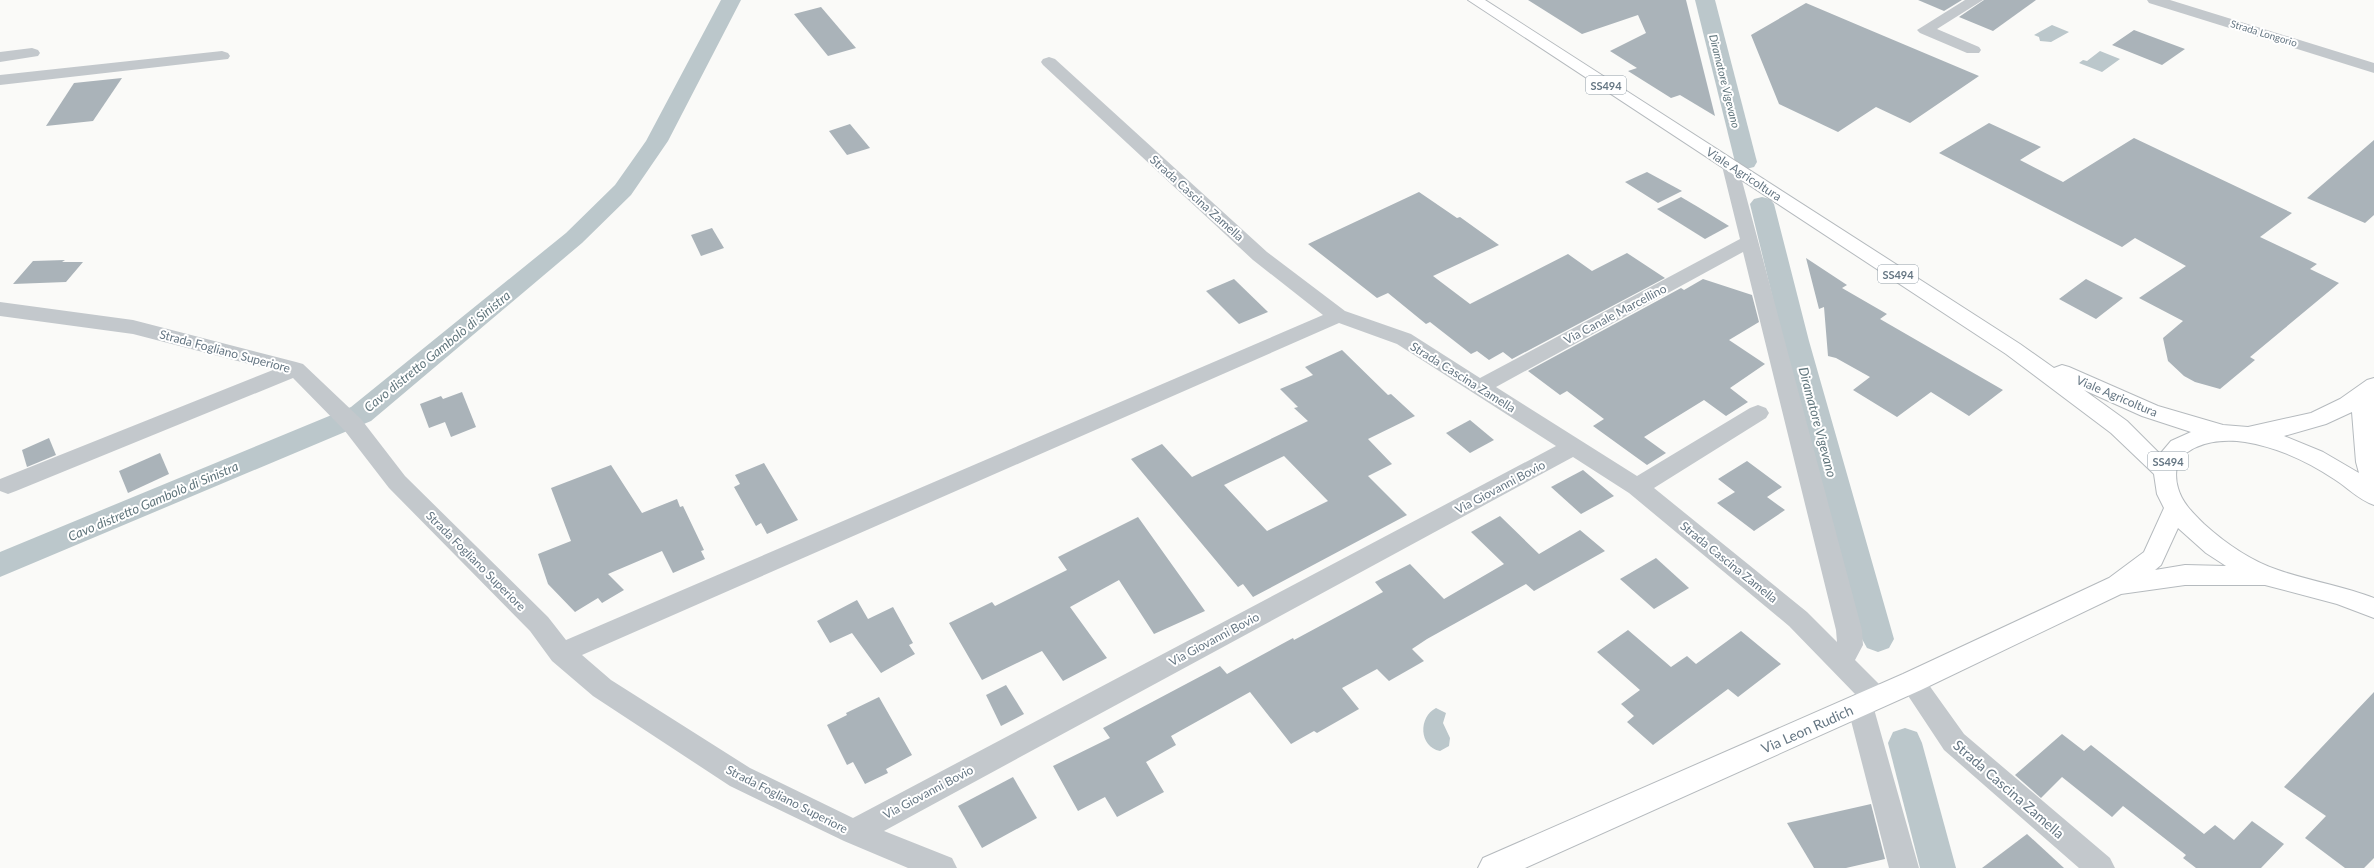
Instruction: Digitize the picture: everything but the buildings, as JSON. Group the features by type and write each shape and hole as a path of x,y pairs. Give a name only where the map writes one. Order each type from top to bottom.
{"main road":[{"name":"Viale Agricoltura","path":"1475,0 2013,349 2118,426 2164,471 2170,456 2182,444 2200,437 2232,434"},
{"name":"Viale Agricoltura","path":"2013,349 2150,411 2232,434 2269,440 2299,450 2329,464 2356,481 2374,496"},
{"path":"2232,434 2278,430 2312,423 2368,390"},
{"path":"2368,390 2366,462 2374,486"},
{"name":"SS494","path":"2164,471 2167,488 2176,507 2192,527 2214,546 2241,564 2271,578 2302,588 2331,593 2374,608"},
{"path":"2118,585 2153,558 2176,507"},
{"path":"2118,585 2185,575 2240,575 2271,578"},
{"name":"Via Leon Rudich","path":"1493,868 1868,702 2118,585"},
{"name":"SS494","path":"2331,593 2365,593 2374,590"}],"street":[{"path":"1973,50 1925,30 1976,0"},
{"name":"Strada Longorio","path":"2154,0 2374,68"},
{"path":"0,57 32,53"},
{"path":"0,80 222,56"},
{"name":"Strada Cascina Zamella","path":"1049,62 1260,256 1338,316 1404,339 1637,487 1798,619 1841,663 1868,702"},
{"path":"1734,168 1750,241 1849,630 1850,645 1841,663"},
{"name":"Via Canale Marcellino","path":"1480,387 1750,241"},
{"name":"Strada Fogliano Superiore","path":"0,309 133,327 296,369 346,419 397,482 539,624 561,653 602,688 666,731 740,777 854,832 942,868"},
{"path":"561,653 1338,316"},
{"path":"8,485 296,369"},
{"path":"1637,487 1758,413"},
{"name":"Via Giovanni Bovio","path":"854,832 1574,447"},
{"name":"Strada Cascina Zamella","path":"1912,682 1954,742 2100,868"},
{"path":"1868,702 1904,868"}],"shaded area":[{"path":"2052,25 2069,32 2051,42 2040,41 2039,37 2034,35"},
{"path":"2100,51 2120,59 2102,72 2079,63 2083,60 2087,61"},
{"path":"1436,708 1446,713 1443,723 1450,738 1449,746 1440,751 1428,744 1423,731 1426,718 1430,712"}],"waterway":[{"name":"Cavo distretto Gambolò di Sinistra","path":"0,565 361,414 574,238 623,190 657,141 731,0"},
{"name":"Diramatore Vigevano","path":"1705,0 1746,162"},
{"name":"Diramatore Vigevano","path":"1762,204 1796,341 1878,639"},
{"name":"Diramatore Vigevano","path":"1905,743 1938,868"}]}
